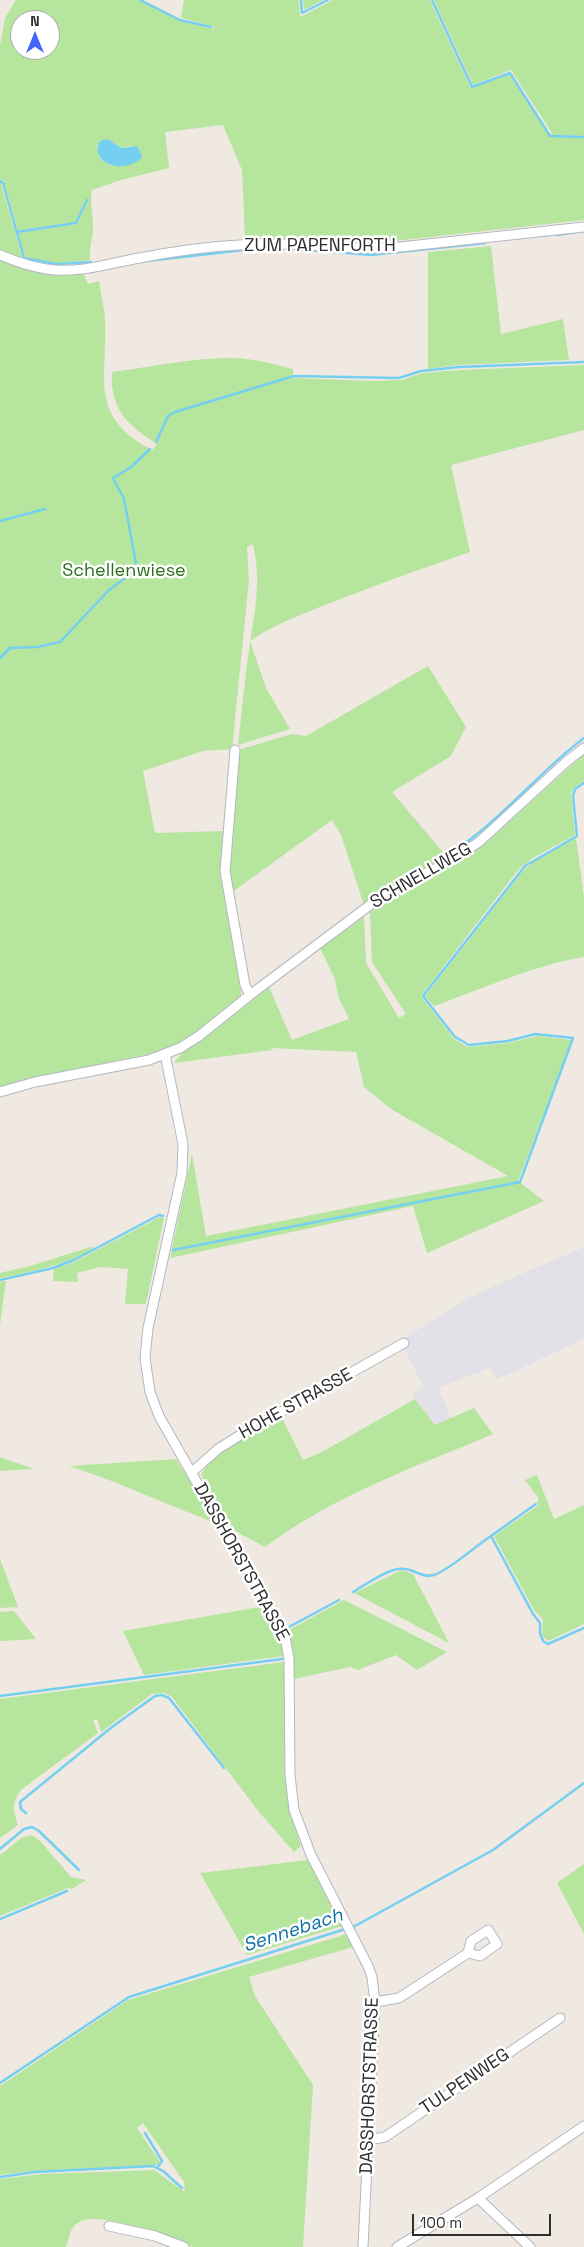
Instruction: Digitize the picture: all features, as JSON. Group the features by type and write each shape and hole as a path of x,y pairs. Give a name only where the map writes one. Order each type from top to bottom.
{"street":[{"name":"ZUM PAPENFORTH","path":"0,255 19,263 63,270 89,268 135,258 237,245 272,244 366,249 391,248 584,227"},
{"name":"SCHNELLWEG","path":"0,1092 35,1082 148,1060 165,1054 199,1036 250,995 374,902 449,861 479,842 566,762 584,748"},
{"path":"235,750 225,871 244,985 250,995"},
{"name":"DASSHORSTSTRASSE","path":"165,1054 183,1144 182,1173 148,1328 145,1358 150,1392 159,1416 284,1637 289,1659 290,1775 294,1810 308,1846 372,1977 375,2002 363,2247"},
{"name":"HOHE STRASSE","path":"192,1472 218,1449 245,1432 404,1343"},
{"path":"375,2002 399,1998 468,1953"},
{"name":"TULPENWEG","path":"368,2140 385,2137 560,2018"},
{"path":"397,2247 478,2198 584,2126"},
{"path":"478,2198 530,2247"},
{"path":"109,2226 155,2236 184,2247"}],"shaded area":[{"path":"584,1247 584,1339 496,1380 490,1368 438,1388 451,1418 435,1426 412,1394 424,1387 400,1341 459,1303"}],"green space":[{"path":"16,0 138,0 180,21 213,29 213,26 181,18 184,0 299,0 300,17 333,0 430,0 471,89 508,74 511,75 550,137 584,138 584,220 385,242 265,237 245,239 242,170 223,125 165,132 169,168 121,180 92,190 93,231 90,260 55,263 25,257 18,233 77,224 88,200 86,199 76,222 18,231 4,182 0,179 0,45 5,18","holes":["107,139 122,148 132,146 140,160 119,166 100,159 97,146"]},
{"path":"303,0 323,0 304,10"},
{"path":"434,0 584,0 584,136 551,135 552,133 511,70 473,85"},
{"path":"1,183 23,260 0,251"},
{"path":"491,246 501,334 563,319 569,360 458,365 428,369 428,252"},
{"name":"Schellenwiese","path":"0,259 18,266 55,275 83,273 88,284 99,281 105,318 104,380 110,410 118,424 132,437 152,450 157,444 129,423 117,406 112,385 112,372 220,358 250,359 293,369 293,378 370,381 402,380 422,373 459,370 584,365 584,430 451,465 470,552 309,611 279,624 250,641 256,605 257,569 253,544 247,547 249,580 232,749 203,751 143,771 155,833 224,831 222,871 241,984 241,996 191,1035 158,1052 32,1078 0,1088"},
{"path":"250,641 266,688 290,729 238,745 245,681"},
{"path":"428,666 466,727 451,756 392,792 447,857 364,905 341,835 332,820 231,893 228,871 238,750 292,734 306,736"},
{"path":"584,754 584,781 574,788 571,794 575,835 531,859 518,870 421,996 454,1039 468,1047 508,1043 537,1036 572,1040 518,1181 544,1201 427,1253 413,1206 170,1258 192,1154 206,1236 508,1176 391,1109 364,1087 356,1052 271,1048 272,1050 174,1063 182,1053 202,1040 269,987 292,1040 349,1019 338,996 335,979 320,948 364,916 366,963 399,1018 406,1014 372,962 370,912 482,846"},
{"path":"576,838 584,897 584,957 527,972 434,1006 425,996 522,872 533,862"},
{"path":"160,1217 164,1218 146,1304 125,1304 128,1269 100,1267 77,1273 78,1282 53,1281 54,1269 74,1262"},
{"path":"94,1246 87,1252 65,1262 0,1278 0,1273 30,1266"},
{"path":"6,1281 0,1325 0,1282"},
{"path":"415,1399 435,1425 474,1408 493,1434 346,1498 318,1512 265,1547 233,1530 201,1475 216,1456 226,1448 281,1416 303,1460 322,1452"},
{"path":"0,1457 34,1469 0,1471"},
{"path":"176,1459 217,1524 104,1478 69,1466"},
{"path":"537,1475 554,1519 584,1505 584,1624 548,1641 542,1635 543,1619 535,1612 494,1536 539,1505 537,1501 539,1499 525,1480"},
{"path":"0,1559 18,1607 0,1608"},
{"path":"402,1570 413,1574 449,1643 354,1593"},
{"path":"344,1600 447,1652 417,1670 396,1655 358,1670 350,1667 294,1679 293,1648 287,1631"},
{"path":"259,1607 280,1638 284,1656 144,1675 123,1631"},
{"path":"14,1611 36,1639 0,1641 0,1612"},
{"path":"284,1662 285,1778 290,1813 301,1846 294,1852 259,1812 172,1697 165,1693 152,1694 101,1732 97,1719 93,1720 98,1733 22,1789 16,1798 14,1806 18,1825 0,1838 0,1699"},
{"path":"32,1835 41,1842 71,1877 86,1880 72,1889 68,1888 0,1916 0,1855 23,1837"},
{"path":"309,1860 342,1926 247,1955 200,1873"},
{"path":"584,1864 584,1934 557,1883"},
{"path":"347,1934 353,1947 249,1977 255,1996 313,2085 303,2247 193,2247 145,2231 144,2229 118,2222 89,2219 81,2221 73,2227 66,2247 0,2247 0,2179 42,2174 154,2170 185,2192 184,2182 143,2123 137,2128 160,2162 157,2165 35,2171 0,2175 0,2086 128,2000"}],"water":[{"path":"107,139 122,148 137,146 142,156 140,160 127,166 108,164 98,153 100,141"}],"waterway":[{"path":"140,0 180,20 211,27"},
{"path":"301,0 302,13 328,0"},
{"path":"432,0 472,87 510,73 550,136 584,137"},
{"path":"0,181 3,183 24,258 56,264 91,262"},
{"path":"17,232 76,223 87,200"},
{"path":"557,235 583,231"},
{"path":"138,262 253,249 284,248 371,255 485,243"},
{"path":"156,442 168,416 175,412 294,376 399,378 421,371 459,367 584,362"},
{"path":"0,658 10,648 37,647 60,642 109,590 137,569 124,499 113,478 131,467 150,449"},
{"path":"0,521 45,509"},
{"path":"446,856 483,829 566,752 584,738"},
{"path":"173,1250 520,1182 573,1038 535,1034 508,1041 469,1045 455,1037 423,996 525,866 577,836 573,796 575,789 584,783"},
{"path":"0,1280 53,1268 74,1260 159,1215 163,1216"},
{"path":"491,1536 536,1504"},
{"path":"353,1592 393,1570 409,1570 430,1576 440,1573 491,1536 533,1614 540,1623 540,1633 543,1641 548,1644 584,1628"},
{"path":"287,1628 339,1600"},
{"path":"0,1696 282,1659"},
{"path":"26,1813 21,1809 20,1802 112,1727 155,1696 162,1695 169,1698 224,1768"},
{"name":"Sennebach","path":"0,2083 129,1997 355,1926 493,1850 584,1783"},
{"path":"0,1849 24,1829 32,1827 39,1831 79,1870"},
{"path":"0,1919 67,1891"},
{"path":"145,2133 162,2161 157,2168"},
{"path":"0,2177 35,2172 153,2166 163,2171 182,2188"}]}
